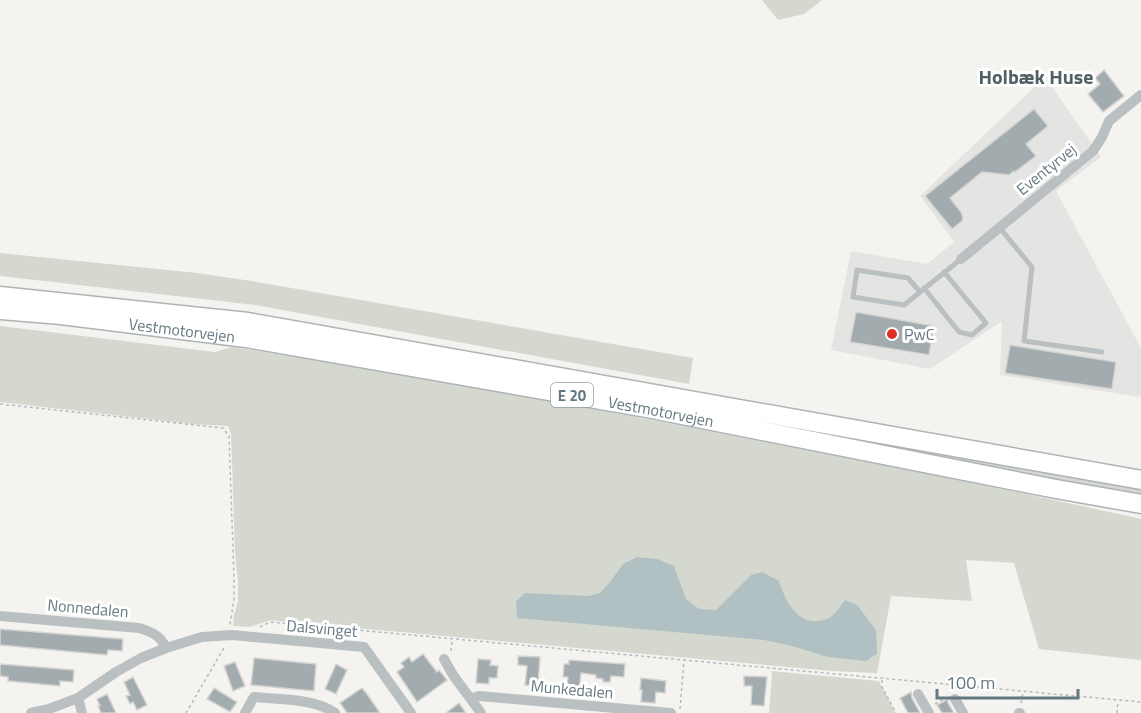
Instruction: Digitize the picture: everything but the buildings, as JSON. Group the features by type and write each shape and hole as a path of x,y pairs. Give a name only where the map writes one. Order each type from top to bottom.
{"highway":[{"name":"Vestmotorvejen","path":"0,296 248,322 1141,480"},
{"name":"Vestmotorvejen","path":"0,310 61,315 246,338 646,408 1141,504"},
{"path":"1020,459 1047,456 1141,470"},
{"path":"1056,489 1141,512"}],"street":[{"name":"Eventyrvej","path":"961,259 1093,151 1109,121 1141,94"},
{"name":"Nonnedalen","path":"0,616 139,628 156,634 163,640 166,648"},
{"path":"31,713 78,698 132,663 166,648 231,631"},
{"name":"Dalsvinget","path":"231,631 364,647 411,713"},
{"path":"444,659 481,713"},
{"path":"918,694 927,710"},
{"name":"Munkedalen","path":"471,699 479,696 671,713"},
{"path":"78,698 82,713"},
{"path":"245,713 254,698 313,703 325,706 335,713"},
{"path":"952,698 963,713"}],"lane":[{"path":"999,227 1032,267 1024,341 1102,352"},
{"path":"944,272 986,323 972,335 959,332 922,290 908,278 857,270 853,297 904,305 922,290 944,272 961,259"}],"path":[{"path":"0,404 223,428 230,436 234,566 231,631 186,713"},
{"path":"252,629 270,622 1141,702"},
{"path":"680,713 684,660"},
{"path":"882,679 882,687 896,713"},
{"path":"927,710 952,698 946,685"},
{"path":"1019,713 1023,692"},
{"path":"1117,713 1118,700"}],"shaded area":[{"path":"762,0 822,0 804,14 778,20"},
{"path":"1045,77 1101,157 1056,191 1141,348 1141,395 1139,397 1000,375 1002,321 930,369 831,350 851,251 927,264 954,242 920,196"},
{"path":"0,253 197,273 257,282 693,358 689,384 255,305 0,276"},
{"path":"0,326 215,352 232,347 363,368 689,427 1141,519 1141,660 1039,649 1014,563 966,560 972,601 891,596 877,673 832,671 271,620 249,627 233,626 238,601 238,583 231,433 228,426 0,402"},
{"path":"676,403 1141,487 1141,498 910,455"},
{"path":"637,557 657,559 674,566 686,599 699,609 716,610 751,575 762,572 779,581 790,606 802,618 810,621 829,618 845,600 857,605 876,630 877,654 866,661 828,657 764,640 517,618 516,601 525,593 588,596 600,593 623,564"},
{"path":"771,671 879,681 895,713 769,713"}],"place":[{"name":"PwC","path":"892,334"}],"district":[{"name":"Holbæk Huse","path":"1036,76"}]}
